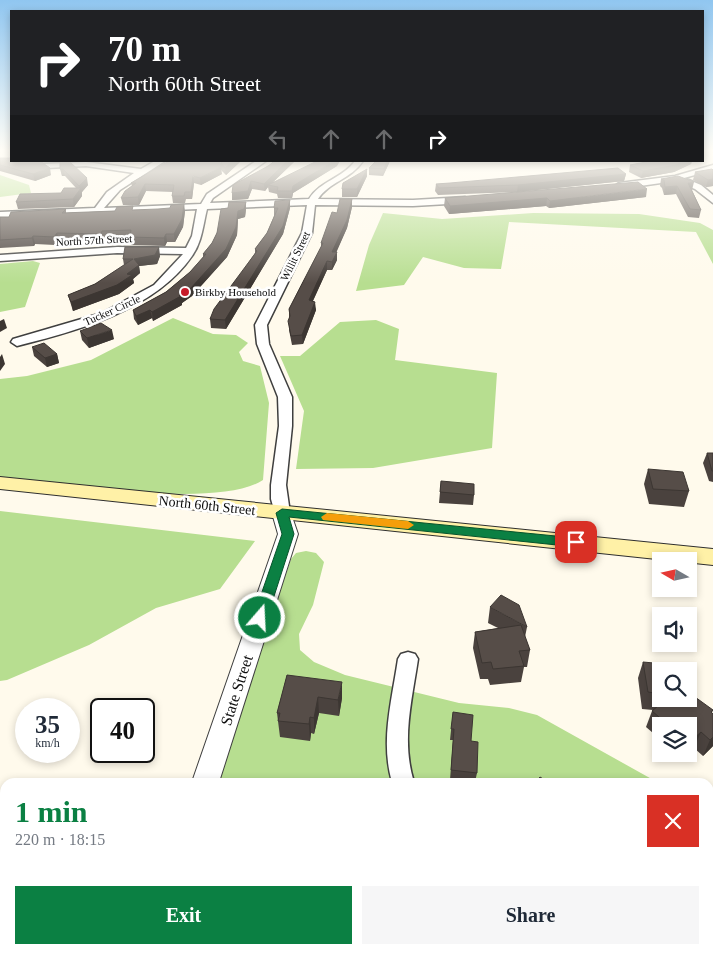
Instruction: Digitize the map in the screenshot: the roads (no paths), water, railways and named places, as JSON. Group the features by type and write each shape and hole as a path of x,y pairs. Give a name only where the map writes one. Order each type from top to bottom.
{"main road":[{"name":"North 60th Street","path":"0,483 713,556"}],"street":[{"path":"98,211 109,194"},
{"path":"203,206 213,194"},
{"path":"312,202 319,194"},
{"path":"0,215 312,202 414,203 473,200"},
{"name":"Willit Street","path":"282,513 277,498 285,438 286,398 279,373 265,351 260,333 263,319 307,233 312,202"},
{"name":"Tucker Circle","path":"18,342 81,324 126,305 164,282 190,251 197,236 203,206"},
{"name":"North 57th Street","path":"0,258 117,250 190,251"},
{"name":"State Street","path":"206,778 288,534 282,513"},
{"path":"401,778 398,771 397,739 408,659"}],"place":[{"name":"Birkby Household","path":"185,292"}]}
